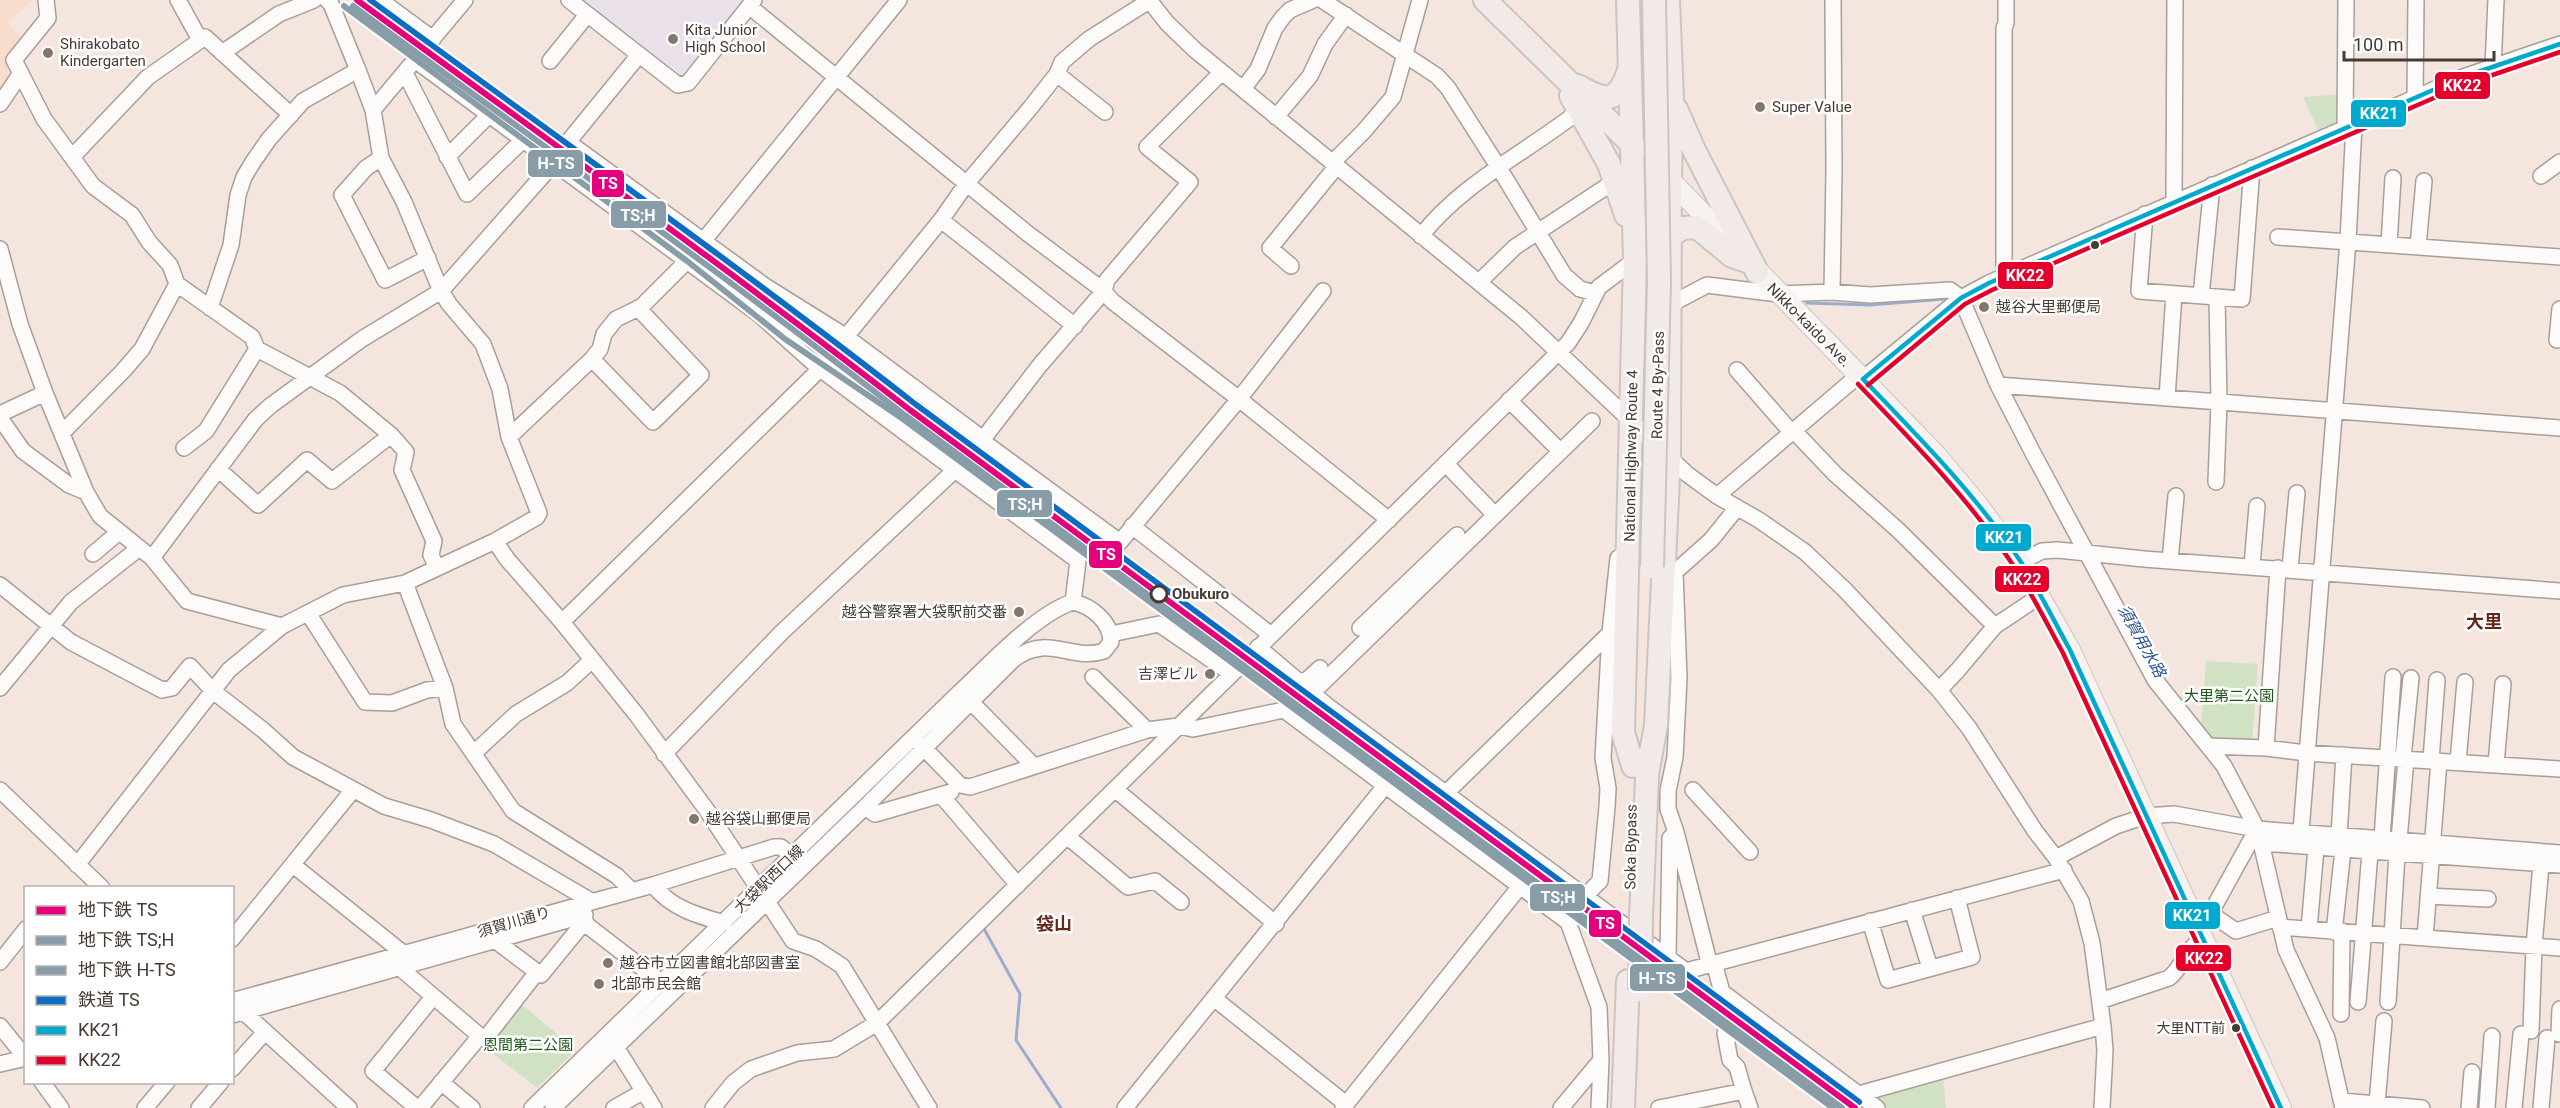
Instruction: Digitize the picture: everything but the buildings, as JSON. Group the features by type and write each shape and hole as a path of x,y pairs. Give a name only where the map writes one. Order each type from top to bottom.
{"highway":[{"name":"Nikko-kaido Ave.","path":"1485,0 1670,180"},
{"name":"National Highway Route 4","path":"1628,0 1635,254 1623,732 1640,768"},
{"name":"Route 4 By-Pass","path":"1642,0 1647,336 1646,567"},
{"name":"Route 4 By-Pass","path":"1640,768 1646,567 1659,282 1654,0"},
{"path":"1640,768 1656,725 1669,458 1672,99 1668,0"},
{"path":"1564,78 1599,98 1615,94 1623,87 1629,70"},
{"path":"1564,78 1579,111 1600,146 1615,181 1635,254"},
{"path":"1672,99 1679,118 1752,267"},
{"path":"1671,236 1683,228 1697,227 1732,256 1752,267"},
{"name":"Soka Bypass","path":"1636,1108 1634,986 1640,768"},
{"name":"Soka Bypass","path":"1623,1108 1634,986"}],"main road":[{"name":"Nikko-kaido Ave.","path":"1670,180 1955,477 2020,562 2070,650 2146,816 2204,927 2281,1108"}],"street":[{"path":"45,0 48,18 14,60 44,119 93,186 132,215 149,242 170,265 177,284 252,337 256,349 340,393 391,435 406,453 402,470 434,541 431,555 437,568"},
{"path":"178,0 200,40"},
{"path":"222,53 279,14 314,0"},
{"path":"77,865 229,670 282,626 344,595 405,583 495,541 537,517 539,513 509,437 500,389 483,344 449,304 441,291 381,158 373,110 327,0"},
{"path":"380,0 433,39"},
{"path":"373,110 465,0"},
{"path":"569,0 678,85 688,83 751,3 836,78 1027,233 1104,291 1112,301 1239,399 1389,520"},
{"path":"509,437 592,359 600,349 604,334 616,319 638,308 687,261 899,0"},
{"path":"562,622 756,433 819,368 1058,74 1062,62 1089,39 1149,0 1167,23 1222,72 1479,282 1558,352 1669,458 1716,496 1788,539 1829,574 1939,690 1969,728 2018,805 2060,864 2082,901 2103,1026 2105,1050 2102,1108"},
{"path":"1243,89 1258,69 1275,28 1283,17 1290,10 1313,0"},
{"path":"1322,0 1431,70 1448,88 1570,282 1584,291 1595,293"},
{"path":"1291,266 1270,248 1334,165 1389,105 1420,0"},
{"path":"1832,292 1833,0"},
{"path":"2006,0 2004,264 2008,274"},
{"path":"2174,201 2175,0"},
{"path":"2301,831 2348,241 2349,127 2346,0"},
{"path":"2415,98 2416,0"},
{"path":"2493,67 2496,0"},
{"path":"550,61 587,15"},
{"path":"1276,117 1310,76 1325,44 1346,15"},
{"path":"73,156 148,77 205,37 291,115"},
{"path":"1716,496 1961,298 2008,274 2415,98 2493,67 2560,44"},
{"path":"639,55 568,142 765,286 845,336 1120,542 1239,399 1320,294"},
{"path":"416,60 488,116 760,315 819,368 1078,561 1073,602"},
{"path":"210,308 231,245 238,195 244,177 269,139 303,101 358,70"},
{"path":"983,439 1040,365 1104,291 1107,280 1190,182 1147,147 1222,72"},
{"path":"405,73 467,195 523,140"},
{"path":"0,104 21,74"},
{"path":"1058,74 1105,112"},
{"path":"1421,236 1461,195 1579,111"},
{"path":"447,157 488,116"},
{"path":"381,158 366,168 342,195 385,280 428,258"},
{"path":"2541,176 2560,162"},
{"path":"152,558 255,420 270,406 362,339 441,291 554,164"},
{"path":"2145,214 2139,291 2242,299 2252,168"},
{"path":"2390,244 2393,178"},
{"path":"1479,282 1515,247 1615,181"},
{"path":"2418,246 2424,181"},
{"path":"2212,185 2209,297 2219,403 2216,482"},
{"path":"941,220 1075,326"},
{"path":"2278,237 2560,257"},
{"path":"0,249 20,324 45,393 86,492 100,516 152,558 186,601 282,626"},
{"path":"713,1108 733,1083 752,1069 797,1053 834,1049 877,1023 1116,790 1573,337 1599,287 1635,254"},
{"path":"63,432 142,349 177,284"},
{"path":"1671,304 1707,285 1778,294 1832,292 1870,295 1950,290 1961,298 1998,385 2155,680 2224,766 2260,836 2286,950 2326,1038 2342,1105 2376,1104 2422,1108"},
{"path":"2167,398 2174,294"},
{"path":"592,359 653,422 701,375 638,308"},
{"path":"2557,340 2560,309"},
{"path":"184,448 206,431 256,349"},
{"path":"1737,369 1793,432 1835,474 1898,530 1995,626"},
{"path":"1998,385 2560,428"},
{"path":"45,393 0,416 23,451 69,485 86,492"},
{"path":"1509,400 1560,451"},
{"path":"1360,628 1405,594 1495,515 1592,421"},
{"path":"218,469 258,505 307,460 332,482 391,435"},
{"path":"1446,464 1495,515"},
{"path":"664,754 782,632 955,470"},
{"path":"2266,748 2284,568 2297,493"},
{"path":"2170,561 2176,496"},
{"path":"2252,567 2257,506"},
{"path":"1666,508 1672,512 1679,678 1675,757 1668,791 1668,810 1676,832 1708,958 1716,970 1722,992 1877,1108"},
{"path":"1675,572 1711,540 1737,509"},
{"path":"1586,896 1600,881 1608,788 1603,758 1610,633 1621,524 1630,514"},
{"path":"1132,526 1271,635"},
{"path":"93,554 119,532"},
{"path":"1312,693 1457,535"},
{"path":"495,541 507,559 562,622 636,714 738,856 793,941 816,949 842,966 929,1108"},
{"path":"0,688 71,602 138,549"},
{"path":"2020,562 2042,551 2087,553 2560,591"},
{"path":"405,583 445,688 453,724 513,812 617,876 631,890"},
{"path":"0,585 71,642 162,690 172,688 190,666 213,691 263,730 293,758 384,806 431,820 494,844 585,910 662,983"},
{"path":"1939,690 1995,626 2040,596"},
{"path":"1073,602 1090,609 1104,621 1111,634 1109,648 1100,653 1046,647 1010,654 1034,626 1061,607 1073,602"},
{"path":"308,613 365,702 392,703 427,690 445,688"},
{"path":"1111,634 1159,624 1232,674"},
{"path":"1034,626 1046,647"},
{"path":"1446,793 1610,633"},
{"path":"1258,647 1312,693 1686,971 1957,898 2060,864 2100,834 2146,816 2174,814 2316,848 2382,839 2398,847"},
{"name":"大袋駅西口線","path":"553,1108 865,807 919,743 971,702 1010,654"},
{"name":"大袋駅西口線","path":"532,1108 759,887 919,743 1010,654"},
{"path":"474,753 516,714 567,683 592,660"},
{"path":"1300,682 1308,679 1320,668"},
{"path":"1093,677 1147,730"},
{"path":"2388,1002 2398,847 2399,758 2393,677"},
{"path":"2382,839 2399,758 2410,678"},
{"path":"2425,938 2432,850 2437,680"},
{"path":"2458,762 2465,682"},
{"path":"2496,765 2503,684"},
{"path":"971,702 1034,766"},
{"path":"919,743 960,785 970,787 1147,730 1179,726 1193,729 1284,710 1568,922 1599,1006 1601,1060 1599,1108"},
{"path":"2209,746 2560,769"},
{"path":"2340,1014 2338,931 2344,755"},
{"path":"865,807 875,814 955,791 960,785"},
{"path":"1125,1108 1276,924 1385,786"},
{"path":"1694,789 1750,852"},
{"path":"0,790 100,886"},
{"path":"234,937 353,790"},
{"path":"1116,790 1276,924"},
{"path":"941,795 1018,885"},
{"path":"2260,836 2301,831 2370,852 2398,847 2560,865"},
{"path":"1668,956 1671,838 1676,832"},
{"path":"2100,1001 2169,978 2175,973 2260,836"},
{"path":"1068,837 1128,887 1155,881 1181,903"},
{"name":"須賀川通り","path":"235,1008 399,959 585,910 631,890 653,885 738,856 781,847 792,856"},
{"path":"2309,929 2316,848"},
{"path":"2432,850 2560,853"},
{"path":"2358,1002 2370,852"},
{"path":"2514,1108 2526,1033 2541,864"},
{"path":"293,865 399,959 433,997 485,1039 537,972"},
{"path":"653,885 663,898 690,913 724,922"},
{"path":"1215,999 1344,1106 1521,885"},
{"path":"2428,896 2488,899"},
{"path":"1870,921 1888,980 1972,957 1957,898"},
{"path":"399,959 496,941 585,910"},
{"path":"496,941 541,975 585,910"},
{"path":"1912,910 1930,968"},
{"path":"2204,927 2236,931 2279,923 2309,929 2363,934 2560,948"},
{"path":"0,962 24,932"},
{"path":"433,997 373,1071 419,1108 480,1036"},
{"path":"235,1008 350,1108"},
{"path":"2541,1108 2560,1009"},
{"path":"2376,1104 2384,1021"},
{"path":"0,1026 24,1057"},
{"path":"1859,1094 2103,1026"},
{"path":"234,1067 265,1032"},
{"path":"1725,1033 1730,1060 1737,1067 1750,1108"},
{"path":"2487,1108 2492,1036"},
{"path":"616,1047 654,1108"},
{"path":"0,1064 24,1058"},
{"path":"1561,1108 1601,1060"},
{"path":"2469,1108 2472,1072"},
{"path":"441,1082 472,1108"},
{"path":"43,1084 61,1108"},
{"path":"145,1108 166,1084"},
{"path":"199,1108 220,1084"},
{"path":"614,1108 644,1091"},
{"path":"1659,1108 1744,1092"}],"shaded area":[{"path":"0,0 32,0 8,23 23,39 15,72 0,94"},
{"name":"Kita Junior High School","path":"580,0 747,0 685,78 679,80"}],"green space":[{"path":"2340,94 2340,116 2337,124 2319,131 2303,97"},
{"name":"大里第二公園","path":"2206,661 2258,664 2252,742 2210,739 2201,728"},
{"name":"恩間第二公園","path":"516,1000 576,1050 537,1088 482,1045"},
{"path":"1943,1077 1946,1108 1883,1108 1868,1097"}],"waterway":[{"name":"須賀用水路","path":"1807,303 1870,305 1945,299"},
{"path":"983,927 1020,994 1016,1040 1061,1108"},
{"name":"須賀用水路","path":"2310,1018 2322,1045"}],"metro line":[{"name":"TS","path":"357,0 704,254 910,410 1855,1108"},
{"name":"H-TS","path":"344,6 687,261 785,339 903,419 1833,1108"},
{"name":"TS;H","path":"353,6 700,260 906,416 1842,1108"}],"rail line":[{"name":"TS","path":"370,0 712,250 915,404 1859,1102"}],"transit line":[{"name":"KK21","path":"1863,379 1961,298 1989,283 2463,77 2560,44"},
{"name":"KK22","path":"1868,385 1965,304 1992,290 2466,84 2560,52"},
{"name":"KK21","path":"1863,379 1966,490 2004,537 2034,583 2070,650 2281,1108"},
{"name":"KK22","path":"1858,384 1920,449 1978,517 2033,598 2063,653 2273,1108"}],"place":[{"name":"Kita Junior High School","path":"673,39"},
{"name":"Shirakobato Kindergarten","path":"48,53"},
{"name":"Super Value","path":"1760,107"},
{"name":"越谷大里郵便局","path":"1984,307"},
{"name":"Obukuro","path":"1159,594"},
{"name":"越谷警察署大袋駅前交番","path":"1019,612"},
{"name":"吉澤ビル","path":"1210,674"},
{"name":"越谷袋山郵便局","path":"694,819"},
{"name":"越谷市立図書館北部図書室","path":"608,963"},
{"name":"北部市民会館","path":"599,984"},
{"name":"大里NTT前","path":"2236,1028"}],"district":[{"name":"大里","path":"2484,621"},
{"name":"袋山","path":"1054,923"}]}
